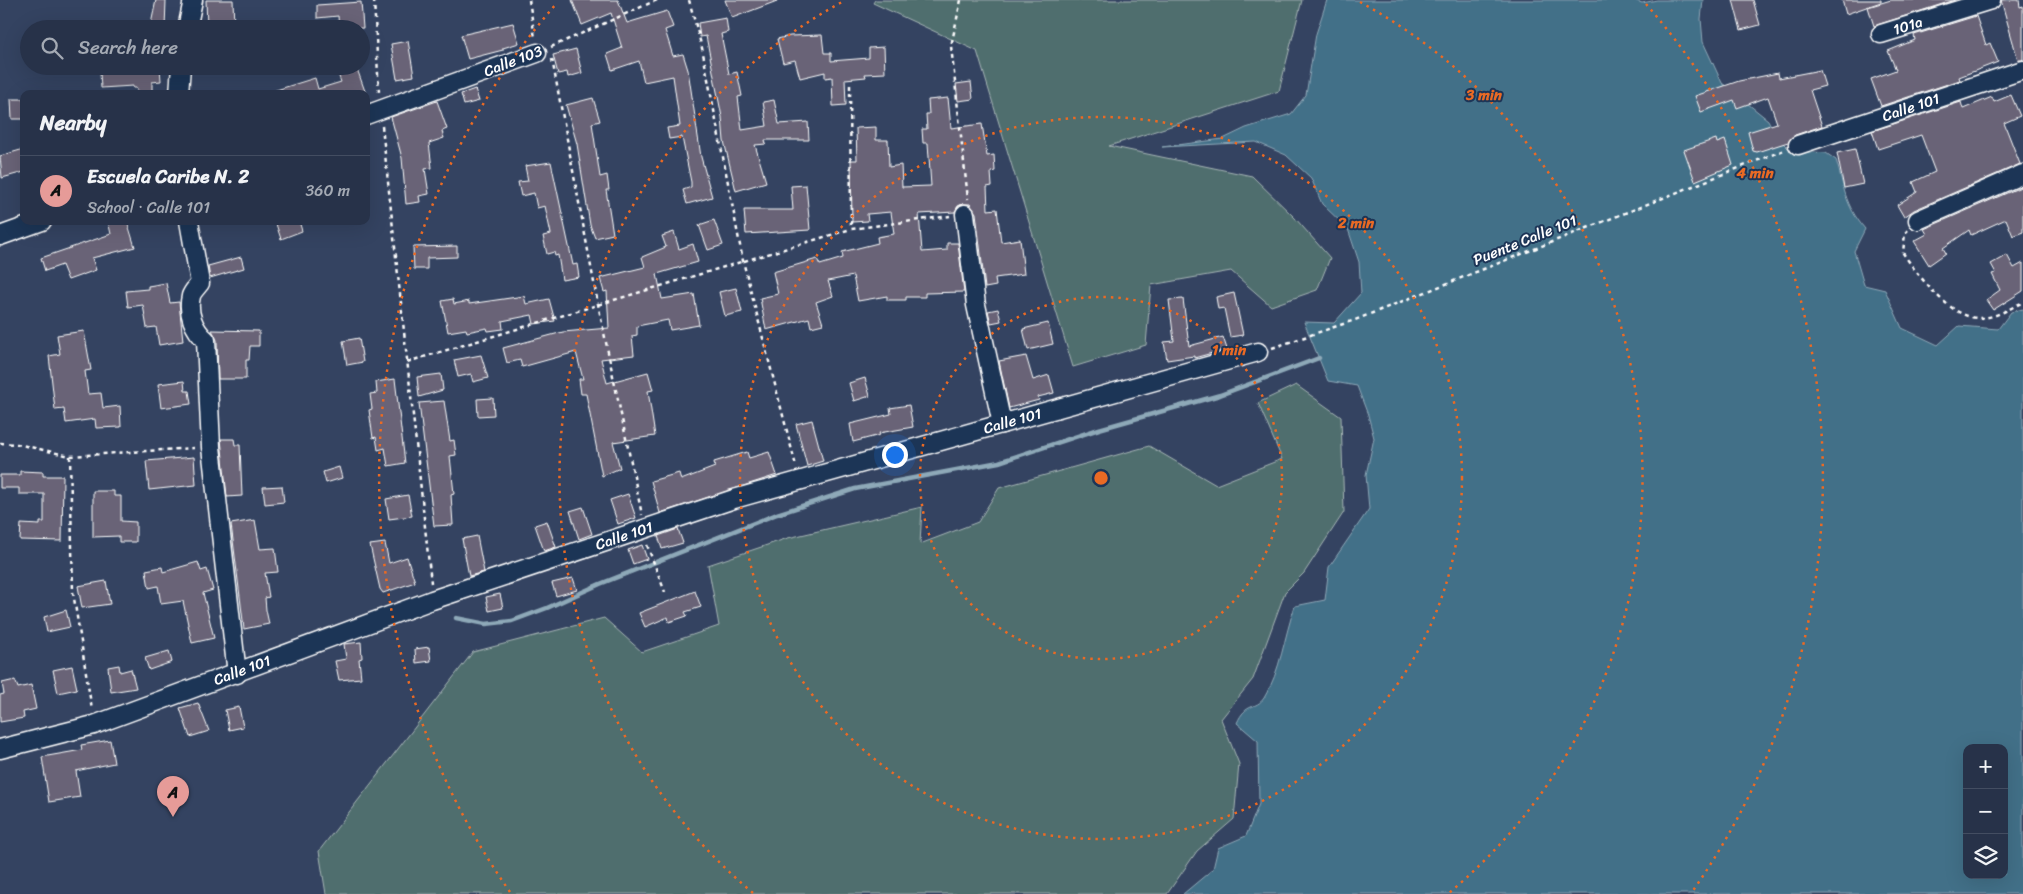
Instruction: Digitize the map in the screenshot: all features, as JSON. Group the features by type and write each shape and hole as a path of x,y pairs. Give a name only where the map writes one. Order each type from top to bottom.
{"street":[{"path":"189,20 193,0"},
{"name":"101a","path":"1881,34 1991,0"},
{"name":"Calle 103","path":"373,112 543,51"},
{"name":"Calle 101","path":"1798,145 2023,70"},
{"path":"179,90 180,75"},
{"path":"1918,220 2023,174"},
{"path":"965,214 976,305 1002,424"},
{"path":"0,236 31,225"},
{"path":"190,225 200,283 191,296 191,315 195,330 206,340 211,447 237,674"},
{"name":"Calle 101","path":"0,749 94,725 237,674 432,600 799,479 1258,352"}],"path":[{"path":"374,0 373,112 407,362 432,600"},
{"path":"529,0 543,51 645,529"},
{"name":"Calle 103","path":"543,51 658,0"},
{"path":"689,0 702,48 743,261 799,479"},
{"path":"407,362 851,229 965,214 969,207 951,46 961,0"},
{"path":"850,85 851,229"},
{"name":"Puente Calle 101","path":"1258,352 1355,320 1798,145"},
{"path":"1918,220 1905,233 1903,253 1920,279 1955,310 1978,318 1996,315 2023,302"},
{"path":"0,443 17,444 70,456 211,447"},
{"path":"70,456 72,592 94,725"},
{"path":"649,551 660,575 665,592"}],"green space":[{"path":"875,0 1302,0 1279,91 1109,146 1252,176 1295,218 1330,258 1317,290 1271,306 1231,271 1151,285 1146,345 1073,367 977,51 873,3"},
{"path":"1296,385 1341,417 1344,512 1304,573 1285,592 1253,679 1221,719 1239,764 1234,819 1197,851 1167,894 326,894 319,851 473,652 604,618 642,652 719,626 708,565 788,538 922,507 920,544 978,522 999,488 1149,446 1216,485 1282,459 1258,403"}],"water":[{"path":"1327,0 1634,0 1642,3 1657,0 1703,0 1701,19 1703,42 1722,83 1768,120 1777,137 1790,150 1826,153 1836,160 1849,204 1865,229 1854,251 1864,285 1885,290 1902,328 1938,345 1959,326 1998,329 2011,312 2023,309 2023,894 1183,894 1213,869 1218,848 1246,836 1259,804 1258,741 1237,723 1240,716 1247,709 1261,702 1270,688 1295,606 1325,600 1329,567 1369,509 1366,475 1374,438 1357,386 1328,381 1304,322 1334,323 1361,293 1359,262 1348,229 1322,204 1311,178 1286,155 1256,142 1162,147 1223,139 1246,128 1291,114 1306,95 1316,34"}],"building":[{"path":"156,0 166,0 165,20 152,20"},
{"path":"206,0 233,0 234,20 207,20"},
{"path":"572,0 618,0 627,23 667,11 673,27 665,30 673,56 683,54 688,70 701,157 712,197 687,204 683,190 691,187 691,182 682,137 669,139 667,128 680,126 673,76 644,82 639,61 612,70 607,54 622,48 611,13 582,25"},
{"path":"725,0 777,0 777,1 732,18"},
{"path":"1733,0 1753,0 1760,25 1741,30"},
{"path":"1842,0 1881,0 1881,2 1846,14"},
{"path":"1891,0 1955,0 1874,26 1868,7"},
{"path":"2001,0 2019,0 2020,7 2023,6 2023,60 2018,60"},
{"path":"361,2 362,20 338,20 338,16 317,18 317,5"},
{"path":"1976,16 1986,45 1990,43 1998,62 1959,77 1960,80 1881,106 1871,79 1896,70 1888,51 1915,40 1914,35"},
{"path":"726,18 728,32 721,34 729,74 737,72 742,96 738,97 742,130 767,126 763,102 774,100 779,124 808,122 809,140 765,140 766,144 755,145 766,182 736,191 724,141 722,117 706,36 700,37 698,23"},
{"path":"513,23 519,43 503,48 503,50 468,59 461,35"},
{"path":"822,35 824,53 831,53 831,61 869,58 869,48 884,47 885,73 865,74 866,77 845,79 846,105 833,106 832,77 825,78 825,72 800,78 795,60 783,63 777,39 790,36"},
{"path":"408,41 414,76 397,79 391,44"},
{"path":"576,49 582,73 568,77 567,72 558,74 553,55"},
{"path":"1820,70 1825,86 1810,90 1822,126 1795,135 1788,142 1757,152 1753,151 1748,132 1777,123 1768,97 1737,108 1734,100 1701,112 1695,96 1739,81 1778,73 1779,78"},
{"path":"100,75 161,75 161,81 152,82 152,90 137,90 133,86 101,88"},
{"path":"338,75 359,75 365,90 276,90 315,78 318,89 341,82"},
{"path":"971,82 973,99 958,101 956,84"},
{"path":"475,89 479,101 464,105 461,94"},
{"path":"2011,95 2020,116 2004,123 2020,164 1914,210 1904,217 1897,205 1917,192 1913,182 1935,172 1921,135 1878,149 1872,131 1961,102 1963,109 1992,97 1994,102"},
{"path":"593,98 600,121 592,123 600,177 607,175 609,190 606,190 613,234 595,238 590,225 577,144 566,105"},
{"path":"948,98 951,128 982,124 987,156 994,155 995,171 991,172 992,186 987,187 988,210 997,209 1001,242 1020,239 1024,274 995,278 996,286 985,288 976,213 970,204 963,204 958,206 955,212 919,214 922,252 947,250 947,243 958,243 964,292 925,293 925,297 906,297 906,300 887,300 887,296 858,301 853,276 828,281 833,296 816,302 823,324 811,327 809,318 766,330 760,298 778,294 773,272 817,259 820,265 843,258 842,252 878,243 877,237 894,234 891,212 867,214 868,221 852,222 851,160 857,160 856,128 876,127 876,140 888,140 889,167 901,165 902,187 931,186 928,143 923,143 922,129 927,129 926,114 929,114 928,100"},
{"path":"11,99 20,99 20,119 12,119"},
{"path":"437,101 447,129 442,131 444,138 429,143 432,168 425,169 429,194 419,196 420,202 406,204 402,158 391,117"},
{"path":"1716,139 1717,143 1725,140 1733,165 1695,181 1684,150"},
{"path":"1855,149 1863,184 1844,188 1837,153"},
{"path":"20,150 20,173 2,178 0,156"},
{"path":"551,162 573,265 577,264 579,277 562,280 558,255 555,256 554,252 547,254 543,236 551,234 545,206 537,208 534,193 521,196 518,182 528,181 525,166"},
{"path":"806,185 810,230 746,234 744,210 793,210 791,186"},
{"path":"2023,186 2023,232 2013,236 2006,219 1971,235 1969,230 1943,248 1946,253 1929,265 1914,241 1927,234 1924,229"},
{"path":"714,220 723,245 708,250 699,225"},
{"path":"109,225 128,225 135,247 92,258 96,270 68,280 62,265 45,271 41,258 111,234"},
{"path":"276,225 300,225 302,231 281,239"},
{"path":"674,232 679,249 693,244 698,262 657,274 662,299 694,294 699,325 670,330 668,320 637,326 637,335 632,336 634,355 601,359 607,383 648,372 653,390 648,391 655,436 613,442 620,468 602,476 586,394 581,394 579,379 583,379 576,352 522,367 520,360 507,363 503,348 563,332 609,328 607,291 604,292 600,278 645,267 642,257 666,247 662,236"},
{"path":"457,246 457,257 427,258 427,269 414,269 413,247"},
{"path":"2007,255 2014,268 2023,263 2023,291 1993,310 1986,300 2000,290 1992,274 1996,273 1991,264"},
{"path":"241,257 244,268 210,278 208,266"},
{"path":"166,283 170,303 179,302 183,341 159,345 156,327 147,328 143,305 128,307 126,291 148,289 148,286"},
{"path":"736,288 742,312 725,316 719,292"},
{"path":"1234,293 1243,335 1230,337 1224,308 1218,309 1216,297"},
{"path":"524,296 526,304 549,299 555,321 534,324 532,315 502,321 503,329 488,331 487,328 467,332 466,329 448,332 442,301 453,299 454,304 469,301 469,304"},
{"path":"1183,299 1189,346 1223,337 1227,349 1194,358 1194,356 1167,360 1164,342 1174,341 1169,300"},
{"path":"998,309 1001,321 991,323 988,311"},
{"path":"1048,323 1053,344 1028,350 1023,329"},
{"path":"212,330 259,331 259,346 250,346 249,360 246,360 246,379 218,379 217,340"},
{"path":"84,331 91,370 85,371 88,394 101,393 103,408 120,406 121,427 96,428 95,419 66,423 64,409 55,410 49,356 60,354 57,335"},
{"path":"359,338 363,362 347,365 343,341"},
{"path":"481,355 488,378 473,382 471,374 458,377 454,360"},
{"path":"1026,356 1033,380 1049,375 1054,393 1038,397 1039,400 1009,408 999,361"},
{"path":"441,374 443,390 419,397 417,377"},
{"path":"865,378 870,396 854,401 849,383"},
{"path":"395,379 405,463 388,466 385,448 378,450 376,437 373,438 369,410 372,409 370,394 377,393 376,382"},
{"path":"184,381 185,391 189,391 191,404 161,408 158,384"},
{"path":"493,398 494,415 478,416 477,399"},
{"path":"444,401 450,441 454,440 456,455 450,456 454,494 451,495 453,525 434,526 419,403"},
{"path":"909,405 913,427 879,433 880,435 853,442 850,424 891,414 890,408"},
{"path":"812,420 823,461 807,466 796,424"},
{"path":"221,439 234,439 235,445 240,445 242,496 227,497"},
{"path":"747,452 749,458 769,452 777,475 660,513 651,481 679,473 681,480 715,467 714,462"},
{"path":"194,457 196,485 149,490 146,461"},
{"path":"339,467 342,478 326,483 323,472"},
{"path":"20,471 43,472 43,476 63,476 62,541 20,540 21,524 40,525 40,522 44,522 44,494 19,494 19,488 0,488 0,475 20,475"},
{"path":"282,486 284,502 265,504 263,487"},
{"path":"93,491 114,491 114,496 121,496 121,521 136,522 136,542 119,542 119,536 93,537"},
{"path":"628,494 636,518 618,524 610,500"},
{"path":"408,495 412,516 389,519 386,499"},
{"path":"583,507 592,534 579,539 570,511"},
{"path":"255,520 260,549 275,548 278,572 265,573 269,597 265,598 269,624 244,629 231,524"},
{"path":"547,521 556,547 544,551 535,525"},
{"path":"678,529 683,543 662,549 658,536"},
{"path":"477,536 484,572 469,576 462,539"},
{"path":"385,543 389,563 407,557 415,582 383,593 380,589 370,545"},
{"path":"642,545 647,559 633,564 628,550"},
{"path":"198,562 201,571 207,569 213,590 203,593 214,638 192,643 183,601 161,604 158,586 149,588 146,570 162,567 163,572"},
{"path":"573,578 577,590 556,596 552,583"},
{"path":"106,581 110,604 82,608 78,586"},
{"path":"695,591 701,607 685,612 687,616 669,622 668,617 645,627 639,613"},
{"path":"500,594 503,608 489,611 486,597"},
{"path":"66,610 70,627 47,632 44,617"},
{"path":"361,642 362,658 359,659 361,678 339,680 335,661 346,659 344,644"},
{"path":"429,647 431,661 416,663 415,649"},
{"path":"169,651 172,662 149,670 145,658"},
{"path":"119,665 120,672 131,669 136,688 111,692 108,667"},
{"path":"72,666 77,689 58,693 53,670"},
{"path":"15,680 18,688 31,685 36,709 23,712 24,718 0,722 0,695 4,694 2,683"},
{"path":"198,703 209,731 190,737 180,708"},
{"path":"239,707 243,727 229,730 225,710"},
{"path":"110,740 114,763 76,771 80,797 49,802 42,757 82,750 81,745"}],"waterway":[{"path":"456,618 486,624 512,621 777,514 855,489 999,462 1099,429 1220,395 1319,358"}],"place":[{"name":"Escuela Caribe N. 2","path":"173,817"}]}
